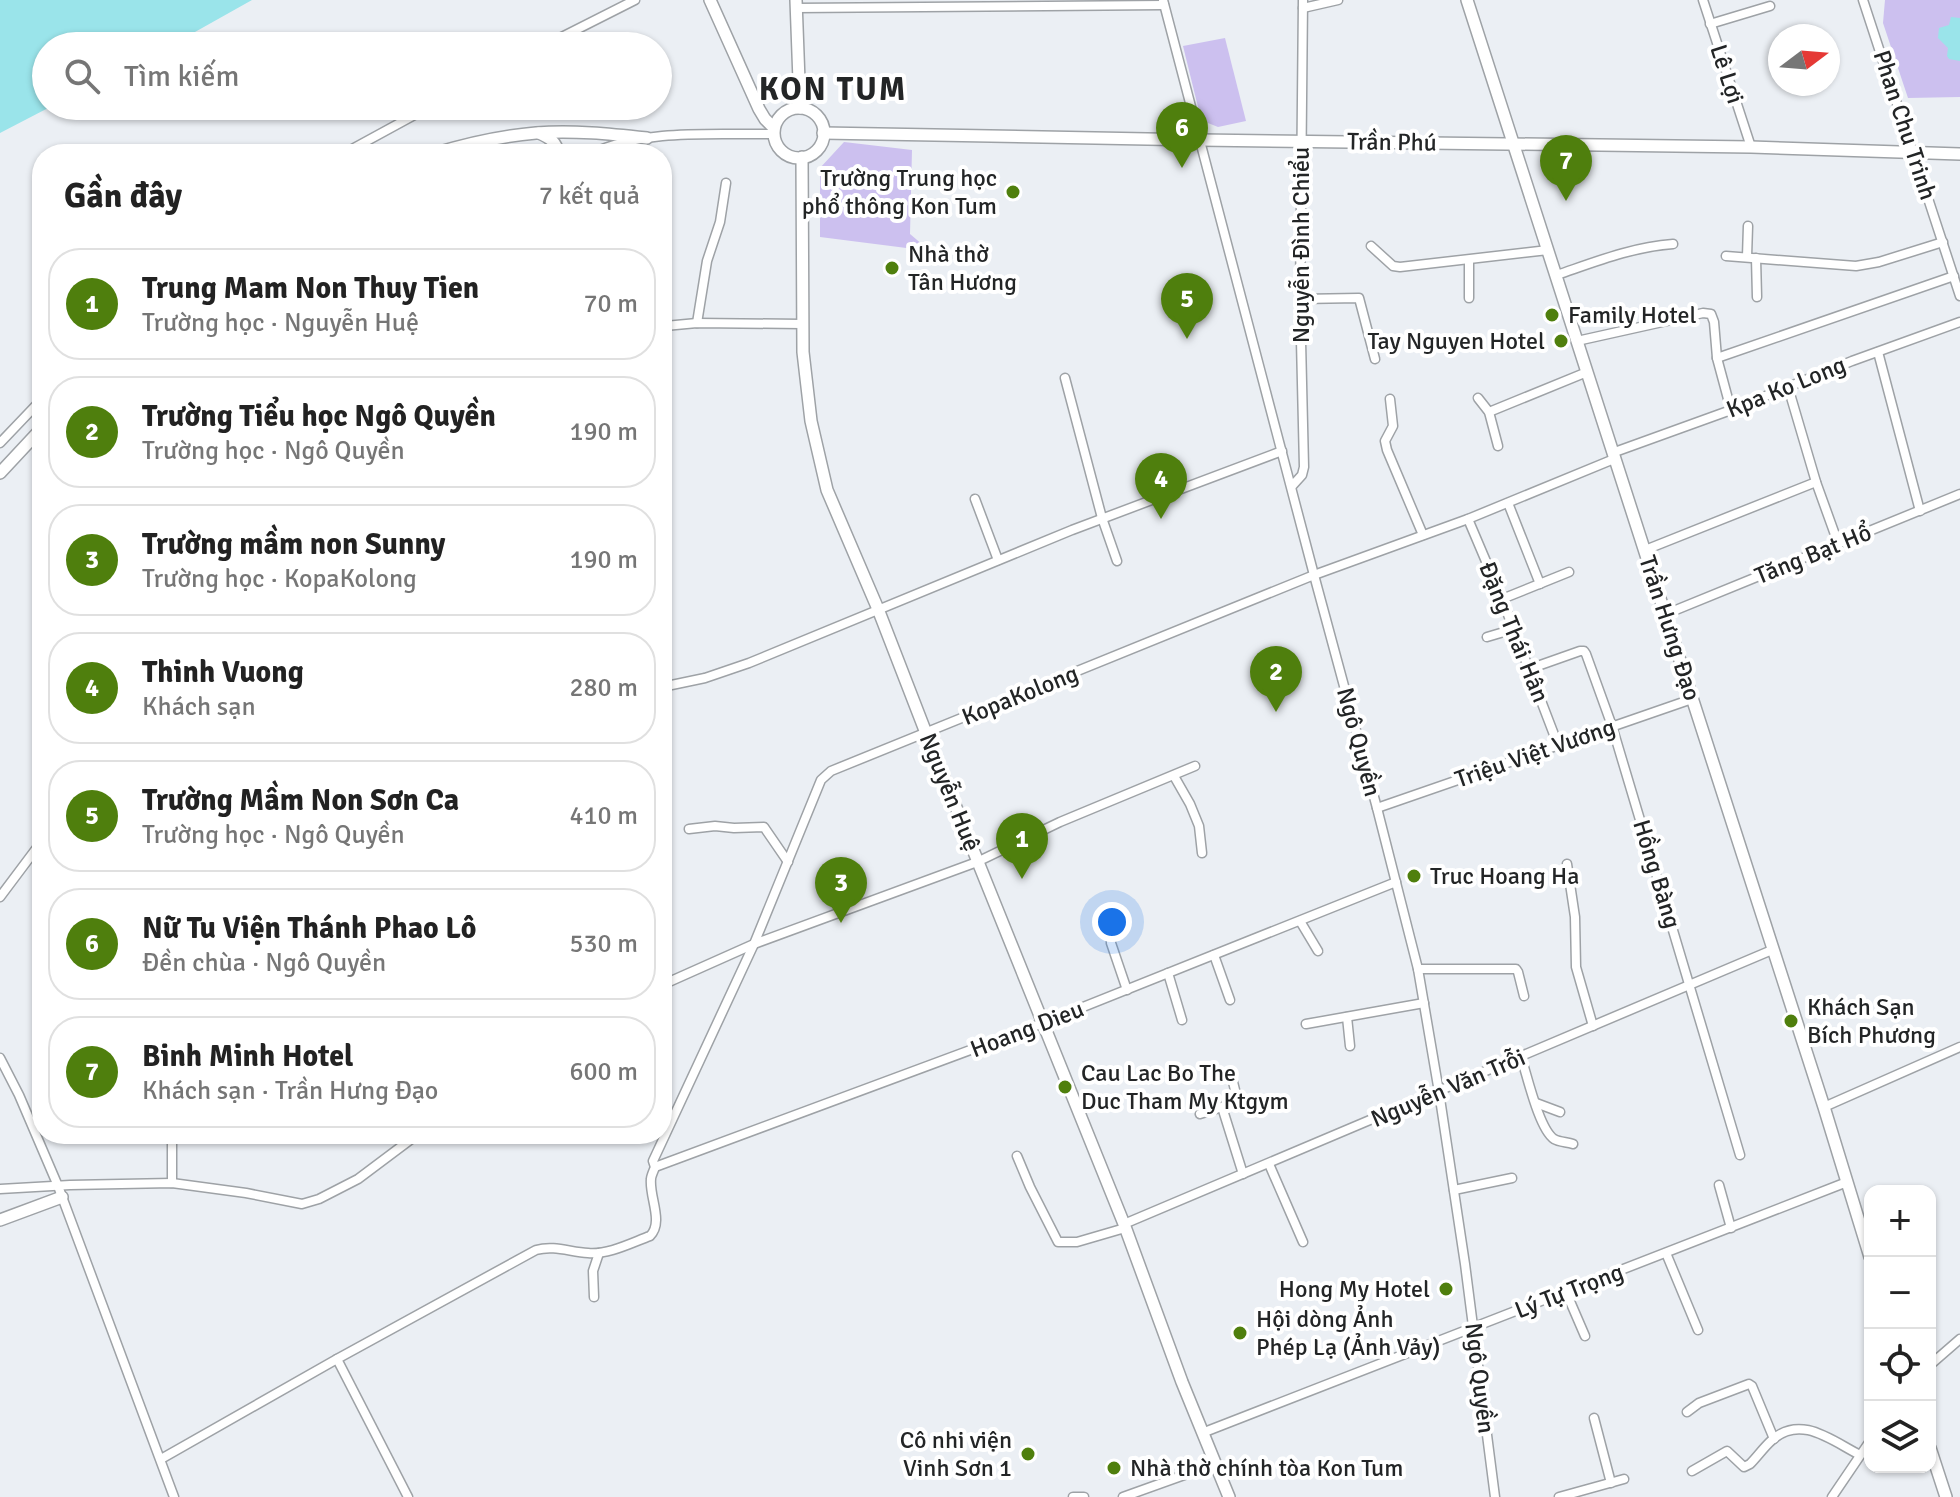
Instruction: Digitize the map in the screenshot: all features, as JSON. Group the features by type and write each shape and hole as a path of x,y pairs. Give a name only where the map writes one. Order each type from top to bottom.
{"street":[{"path":"572,32 635,0"},
{"path":"710,0 779,147 795,157 814,153 820,146 823,127 812,111 793,108 778,119 774,131"},
{"path":"1303,4 1338,0"},
{"name":"Trần Hưng Đạo","path":"1467,0 1864,1237"},
{"name":"Lê Lợi","path":"1703,0 1751,147"},
{"name":"Phan Chu Trinh","path":"1863,0 1960,296"},
{"path":"800,108 796,4 1164,2"},
{"name":"Ngô Quyền","path":"1164,2 1418,969 1454,1190 1495,1497"},
{"name":"Nguyễn Đình Chiểu","path":"1292,486 1302,475 1304,467 1300,299 1303,4"},
{"path":"1710,24 1770,6"},
{"path":"361,144 405,120"},
{"path":"617,144 670,135 774,131"},
{"path":"471,144 539,133 647,138"},
{"path":"539,133 555,144"},
{"name":"Trần Phú","path":"823,133 1751,147 1960,154"},
{"name":"Nguyễn Huệ","path":"802,157 803,352 811,421 827,490 878,609 1229,1497"},
{"path":"697,323 707,261 720,222 726,183"},
{"path":"1748,226 1757,297"},
{"path":"1726,256 1856,266 1943,242"},
{"path":"1557,275 1630,250 1673,244"},
{"path":"1371,246 1393,266 1400,267 1548,250"},
{"path":"1469,260 1469,298"},
{"path":"1717,358 1954,276"},
{"path":"1300,299 1359,298 1375,359"},
{"path":"1577,341 1711,314 1717,358 1731,410"},
{"name":"Kpa Ko Long","path":"1613,456 1852,361 1960,322"},
{"path":"672,325 802,324"},
{"path":"1878,352 1920,511"},
{"path":"1489,412 1587,372"},
{"path":"1065,378 1102,518 1117,561"},
{"path":"1788,387 1838,543"},
{"path":"1478,398 1489,412 1498,446"},
{"path":"1390,399 1393,426 1385,441 1387,450 1423,535"},
{"path":"0,443 32,409"},
{"path":"0,473 32,439"},
{"path":"672,685 749,663 1102,518 1282,451"},
{"name":"KopaKolong","path":"672,1120 754,944 821,780 831,771 1314,575 1508,503 1613,456"},
{"path":"1645,550 1816,482"},
{"name":"Tăng Bạt Hổ","path":"1666,614 1960,494"},
{"path":"975,499 998,560"},
{"path":"1508,503 1540,584"},
{"name":"Đặng Thái Hân","path":"1468,519 1558,745"},
{"path":"1502,599 1569,572"},
{"path":"1487,637 1514,629"},
{"name":"Hồng Bàng","path":"1529,669 1584,651 1612,726 1740,1155"},
{"name":"Triệu Việt Vương","path":"1377,808 1692,699"},
{"path":"672,981 754,944 977,862 1060,822 1195,766"},
{"path":"1174,776 1199,826 1202,853"},
{"path":"689,829 764,827 788,862"},
{"path":"0,897 32,854"},
{"path":"1567,864 1575,917 1576,967 1593,1026"},
{"name":"Hoang Dieu","path":"655,1167 1043,1023 1396,882"},
{"path":"1300,921 1318,951"},
{"path":"1118,926 1111,936 1111,943 1127,990"},
{"name":"Nguyễn Văn Trỗi","path":"1017,1156 1058,1242 1077,1242 1124,1226 1772,950"},
{"path":"1214,955 1230,1000"},
{"path":"1418,969 1516,969 1524,996"},
{"path":"1168,973 1182,1020"},
{"path":"1306,1024 1424,1003"},
{"path":"1347,1017 1350,1046"},
{"path":"1824,1107 1960,1047"},
{"path":"1521,1057 1546,1130 1555,1139 1573,1144"},
{"path":"0,1058 32,1126"},
{"path":"1200,1114 1238,1102 1233,1082"},
{"path":"1536,1103 1560,1112"},
{"path":"1222,1107 1243,1174"},
{"path":"40,1144 174,1497"},
{"path":"172,1144 172,1183"},
{"path":"0,1189 60,1192 172,1183 302,1204 358,1179 397,1144"},
{"name":"KopaKolong","path":"599,1253 650,1236 655,1231 651,1178 655,1167 653,1161 661,1144"},
{"path":"1269,1164 1303,1242"},
{"path":"1454,1190 1512,1178"},
{"name":"Lý Tự Trọng","path":"1202,1433 1847,1182"},
{"path":"1719,1185 1731,1228"},
{"path":"0,1220 60,1192"},
{"path":"161,1459 544,1247 599,1253 593,1271 594,1297"},
{"path":"1666,1253 1698,1330"},
{"path":"1566,1292 1585,1336"},
{"path":"1936,1360 1960,1339"},
{"path":"337,1359 408,1497"},
{"path":"1687,1412 1699,1403 1749,1384 1774,1439"},
{"path":"1594,1418 1611,1483"},
{"path":"1692,1471 1727,1451 1746,1467 1774,1439 1806,1428 1860,1455"},
{"path":"1832,1497 1864,1449"},
{"path":"1123,1497 1215,1464"},
{"path":"1936,1466 1946,1497"},
{"path":"1559,1497 1624,1479"},
{"path":"1073,1497 1084,1497"}],"shaded area":[{"path":"1885,0 1960,0 1960,97 1908,98 1883,23"},
{"path":"1225,38 1246,121 1218,127 1200,115 1183,46"},
{"path":"844,142 912,150 910,234 930,251 820,237 820,168"}],"water":[{"path":"0,0 252,0 195,32 32,32 32,116 0,133"},
{"path":"1951,17 1960,18 1960,61 1949,59 1948,48 1938,38 1939,28 1949,25"}],"place":[{"name":"Nữ Tu Viện Thánh Phao Lô","path":"1182,168"},
{"name":"Trường Trung học phổ thông Kon Tum","path":"1013,192"},
{"name":"Binh Minh Hotel","path":"1566,201"},
{"name":"Nhà thờ Tân Hương","path":"892,268"},
{"name":"Family Hotel","path":"1552,315"},
{"name":"Trường Mầm Non Sơn Ca","path":"1187,339"},
{"name":"Tay Nguyen Hotel","path":"1561,341"},
{"name":"Thinh Vuong","path":"1161,519"},
{"name":"Trường Tiểu học Ngô Quyền","path":"1276,712"},
{"name":"Truc Hoang Ha","path":"1414,876"},
{"name":"Trung Mam Non Thuy Tien","path":"1022,879"},
{"name":"Trường mầm non Sunny","path":"841,923"},
{"name":"Khách Sạn Bích Phương","path":"1791,1021"},
{"name":"Cau Lac Bo The Duc Tham My Ktgym","path":"1065,1087"},
{"name":"Hong My Hotel","path":"1446,1289"},
{"name":"Hội dòng Ảnh Phép Lạ (Ảnh Vảy)","path":"1240,1333"},
{"name":"Cô nhi viện Vinh Sơn 1","path":"1028,1454"},
{"name":"Nhà thờ chính tòa Kon Tum","path":"1114,1468"}],"district":[{"name":"KON TUM","path":"833,89"}]}
